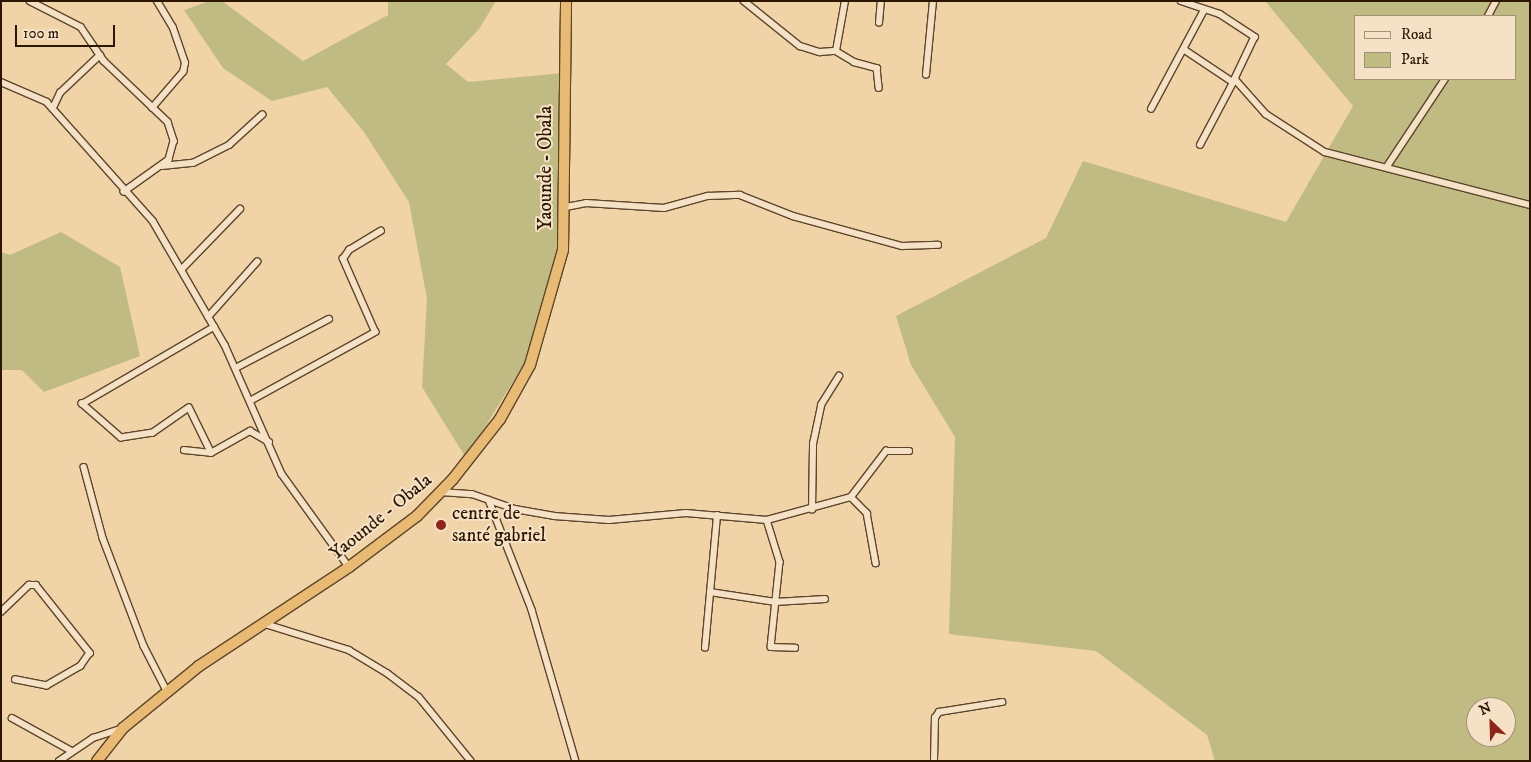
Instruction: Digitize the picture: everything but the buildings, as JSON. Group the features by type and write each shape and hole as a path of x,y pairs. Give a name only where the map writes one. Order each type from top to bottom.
{"highway":[{"name":"Yaounde - Obala","path":"97,761 123,728 167,690 349,567 441,492 500,419 530,365 553,296 566,207 562,49 566,1"}],"street":[{"path":"30,1 81,27 100,55 168,122 174,141 170,160 124,192"},
{"path":"152,108 183,72 185,62 174,28 157,1"},
{"path":"744,1 800,46 820,52 836,51 854,62 877,68 879,88"},
{"path":"836,51 845,1"},
{"path":"879,23 881,1"},
{"path":"926,74 933,1"},
{"path":"1181,1 1245,27 1255,37 1200,144"},
{"path":"1489,15 1496,1"},
{"path":"1151,108 1176,55 1185,50 1204,10"},
{"path":"1185,50 1234,80 1266,114 1325,152 1388,165 1530,205"},
{"path":"53,108 60,93 100,55"},
{"path":"1388,165 1444,80"},
{"path":"1,82 53,108 124,192 153,221 183,268 236,368 290,488 349,567"},
{"path":"162,166 193,162 229,145 262,115"},
{"path":"566,207 586,203 664,208 708,196 740,195 793,216 902,246 938,245"},
{"path":"183,268 240,209"},
{"path":"252,400 375,332 343,259 349,250 381,231"},
{"path":"208,317 257,262"},
{"path":"236,368 329,319"},
{"path":"211,453 189,408 152,433 121,438 82,404 214,327"},
{"path":"812,510 813,444 821,405 839,376"},
{"path":"184,450 211,453 250,431 270,442"},
{"path":"441,492 472,494 534,514 583,518 716,516 766,520 812,510 851,497 886,451 909,451"},
{"path":"84,467 103,538 144,646 167,690"},
{"path":"851,497 867,513 876,563"},
{"path":"489,500 532,610 576,761"},
{"path":"705,648 716,516"},
{"path":"766,520 780,562 771,647 794,648"},
{"path":"1,612 29,585 36,585 90,653 81,666 47,686 16,680"},
{"path":"710,592 775,602 825,599"},
{"path":"263,624 349,650 388,673 419,696 471,761"},
{"path":"934,761 935,718 939,712 1002,702"},
{"path":"12,718 70,750"},
{"path":"59,761 70,750 123,728"}],"green space":[{"path":"210,1 222,1 303,61 388,15 388,1 496,1 479,29 446,64 468,82 563,73 563,239 533,349 466,458 422,387 427,299 409,202 364,132 327,87 272,101 223,68 184,10"},
{"path":"1265,1 1530,1 1530,761 1215,761 1207,735 1096,651 949,634 955,437 911,365 896,316 1046,238 1083,161 1286,222 1353,106"},
{"path":"61,232 120,267 140,356 44,392 22,370 1,370 1,252 10,255"}],"place":[{"name":"centre de santé gabriel","path":"441,525"}]}
